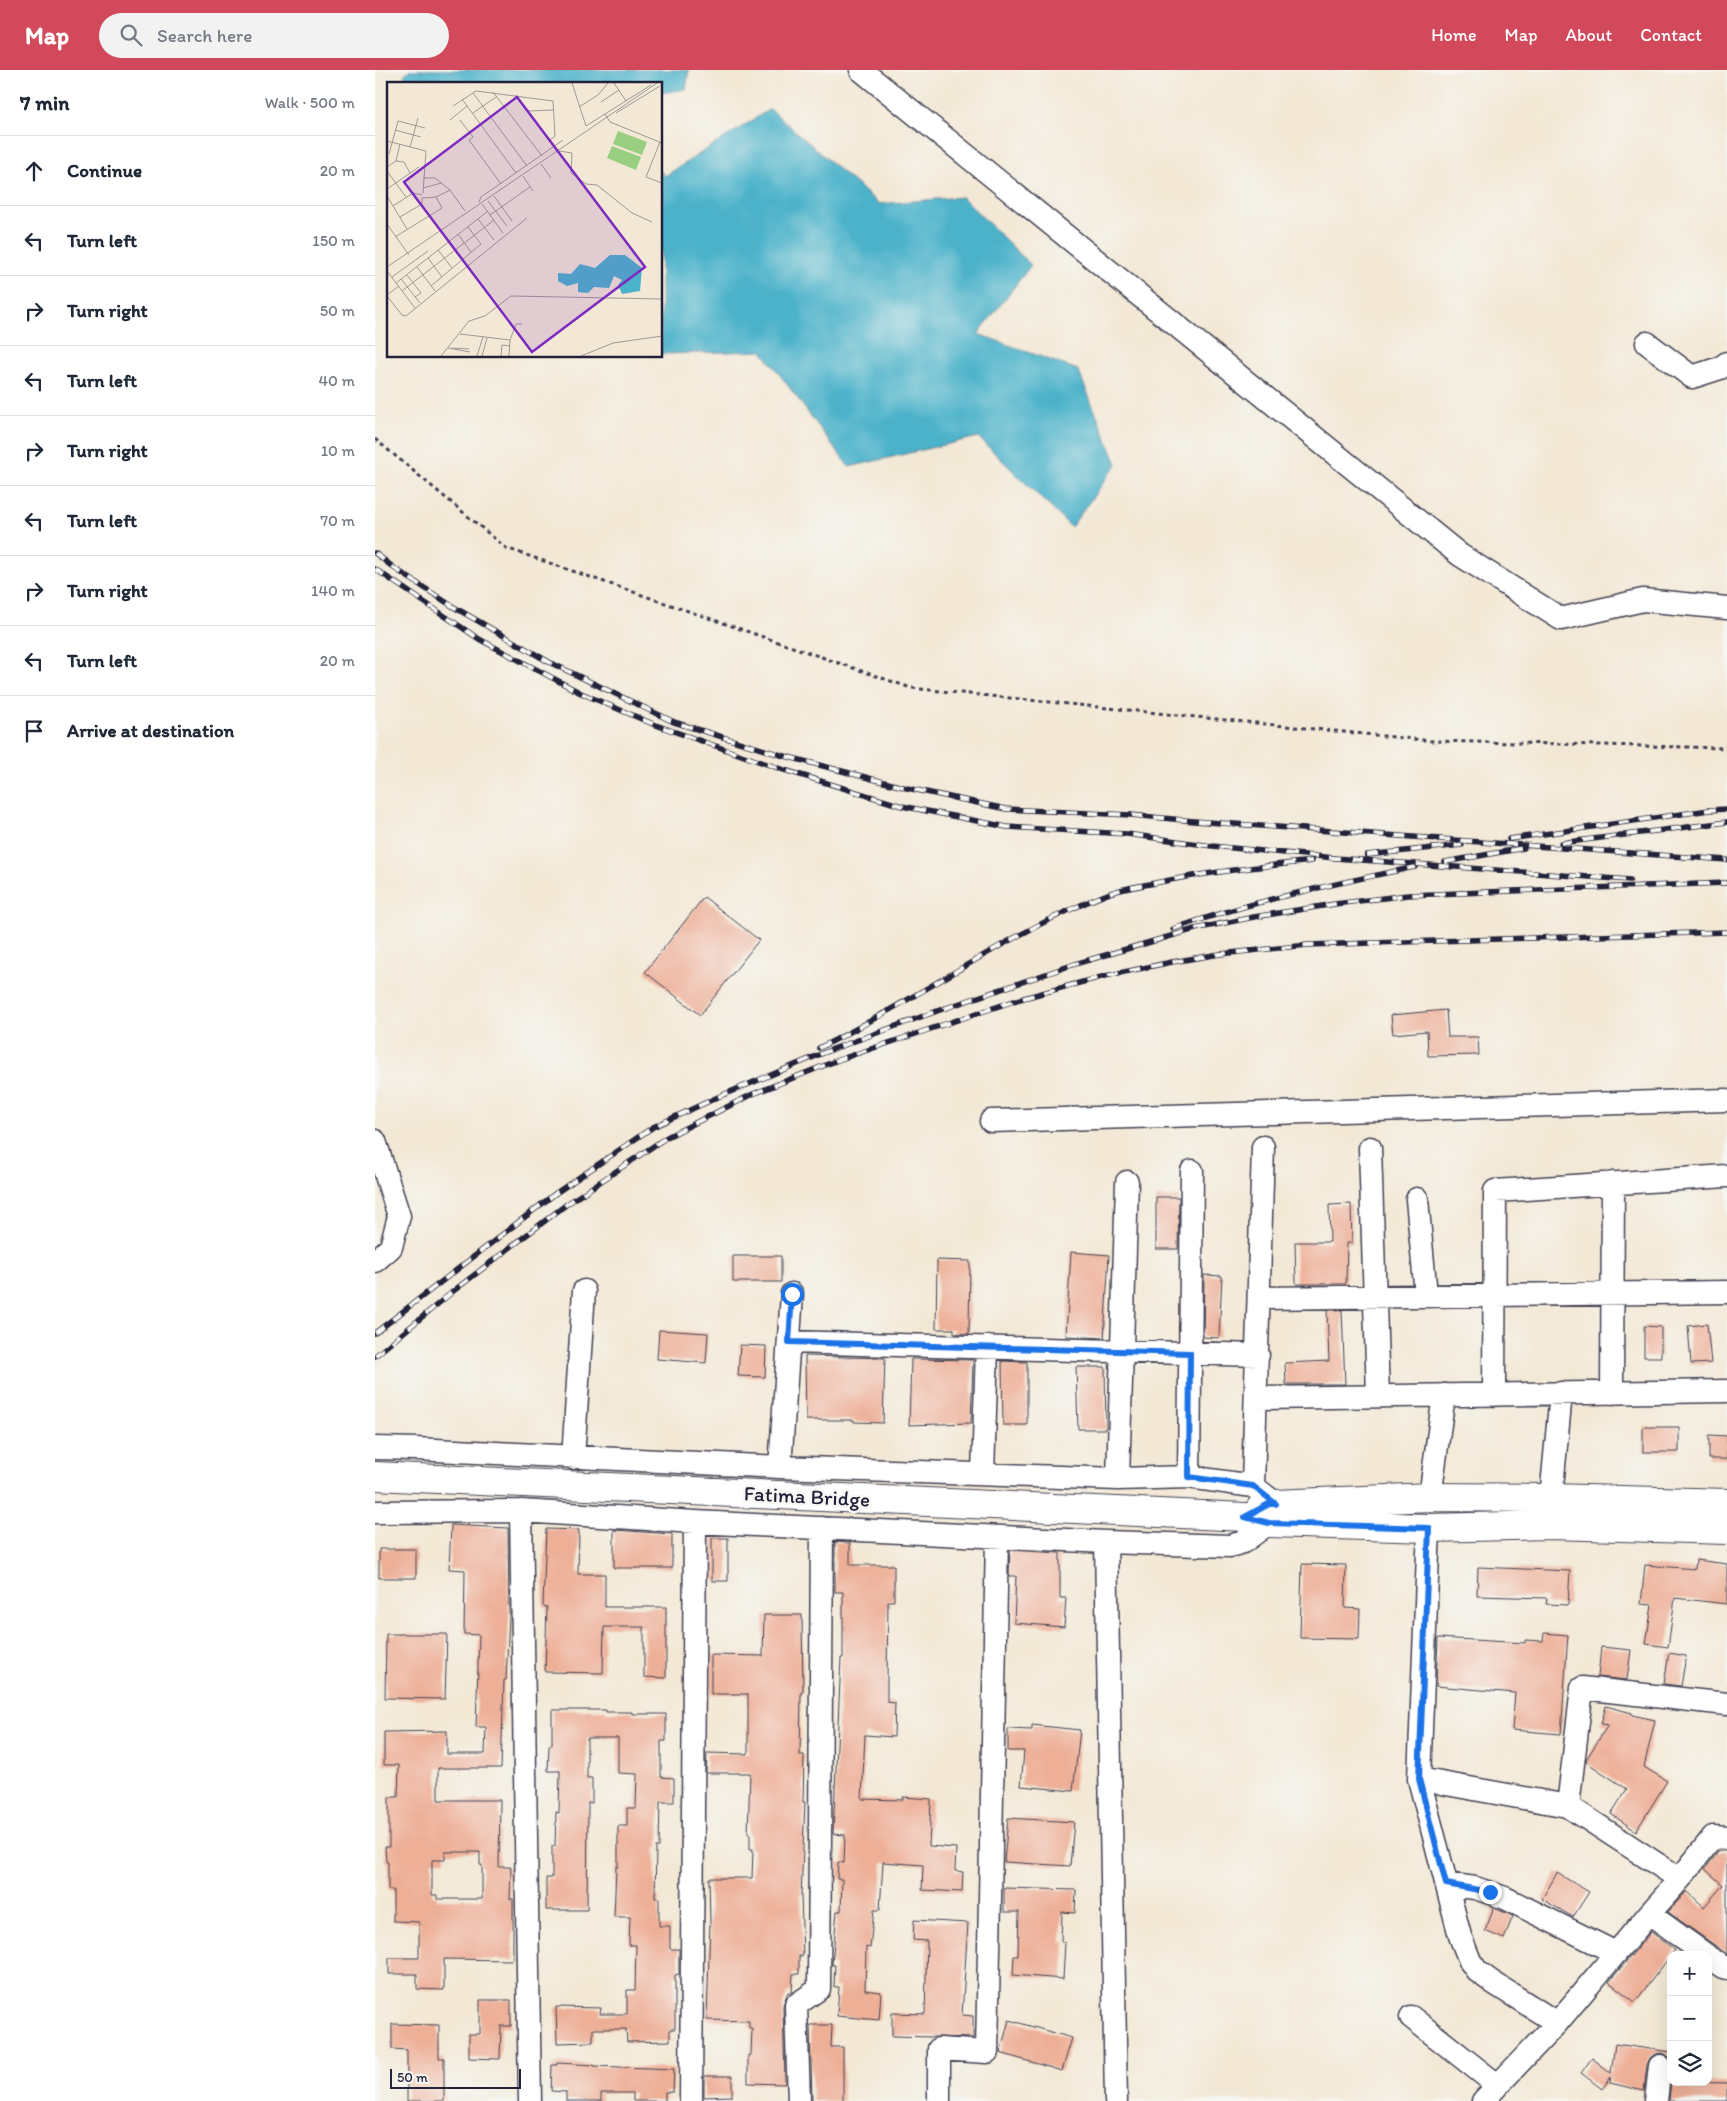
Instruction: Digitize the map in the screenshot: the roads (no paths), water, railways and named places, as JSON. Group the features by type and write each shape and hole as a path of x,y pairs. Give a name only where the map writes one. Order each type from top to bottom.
{"main road":[{"name":"Fatima Bridge","path":"375,1476 1257,1515"},
{"path":"1257,1515 1430,1497 1727,1503"},
{"path":"1257,1515 1429,1528 1550,1525 1727,1530"}],"street":[{"path":"861,70 1460,555 1561,620 1643,600 1727,608"},
{"path":"1647,343 1692,377 1720,368 1727,362"},
{"path":"991,1121 1727,1100"},
{"path":"375,1140 399,1216 391,1247 375,1261"},
{"path":"375,1512 521,1511 695,1522 1106,1542 1230,1546 1243,1542 1257,1515 1253,1486 1263,1147"},
{"path":"1370,1148 1378,1396"},
{"path":"1189,1477 1192,1171"},
{"path":"1494,1394 1495,1191 1727,1176"},
{"path":"1118,1479 1127,1182"},
{"path":"1612,1393 1613,1183"},
{"path":"1417,1199 1426,1296"},
{"path":"573,1458 584,1290"},
{"path":"1259,1298 1727,1292"},
{"path":"780,1467 792,1294"},
{"path":"789,1342 1257,1355"},
{"path":"983,1474 987,1347"},
{"path":"1256,1398 1727,1391"},
{"path":"1551,1498 1561,1394"},
{"path":"1430,1497 1444,1395"},
{"path":"375,1448 780,1467 1118,1479 1189,1477 1253,1486"},
{"path":"521,1511 529,2101"},
{"path":"691,2101 695,1522"},
{"path":"799,2101 796,2005 819,1989 823,1528"},
{"path":"1429,1528 1419,1779 1446,1884 1469,1961 1477,1971 1557,2023"},
{"path":"939,2101 939,2049 987,2052 997,1537"},
{"path":"1106,1542 1116,2101"},
{"path":"1568,1806 1583,1688 1727,1704"},
{"path":"1419,1779 1568,1806 1680,1879"},
{"path":"1411,2017 1490,2093 1557,2023 1680,1879 1713,1837 1727,1838"},
{"path":"1446,1884 1475,1888 1505,1898 1616,1953"},
{"path":"1649,1914 1718,1962"},
{"path":"1656,2101 1660,2066"}],"water":[{"path":"409,70 689,70 686,89 663,93 663,82 407,82 404,75"},
{"path":"770,109 879,204 962,197 1031,265 978,334 1078,370 1117,464 1071,527 978,437 849,467 762,351 663,354 663,174 665,176"}],"railway":[{"path":"375,553 394,568 452,606 549,662 674,722 781,755 907,788 1006,809 1131,815 1727,860"},
{"path":"375,569 479,639 581,693 653,724 781,769 902,806 1007,827 1127,834 1212,846 1335,858 1630,880"},
{"path":"1509,839 1727,809"},
{"path":"1561,843 1727,822"},
{"path":"1367,855 1462,845"},
{"path":"1445,862 1524,848"},
{"path":"819,1048 892,1009 1035,927 1110,893 1132,887 1194,876 1312,861"},
{"path":"1173,929 1263,902 1415,867"},
{"path":"375,1333 556,1193 653,1127 718,1097 833,1049 1075,964 1195,929 1335,904 1408,895 1727,883"},
{"path":"375,1356 456,1289 567,1204 667,1137 753,1094 838,1060 1020,999 1105,976 1172,962 1220,954 1308,945 1727,932"}]}
